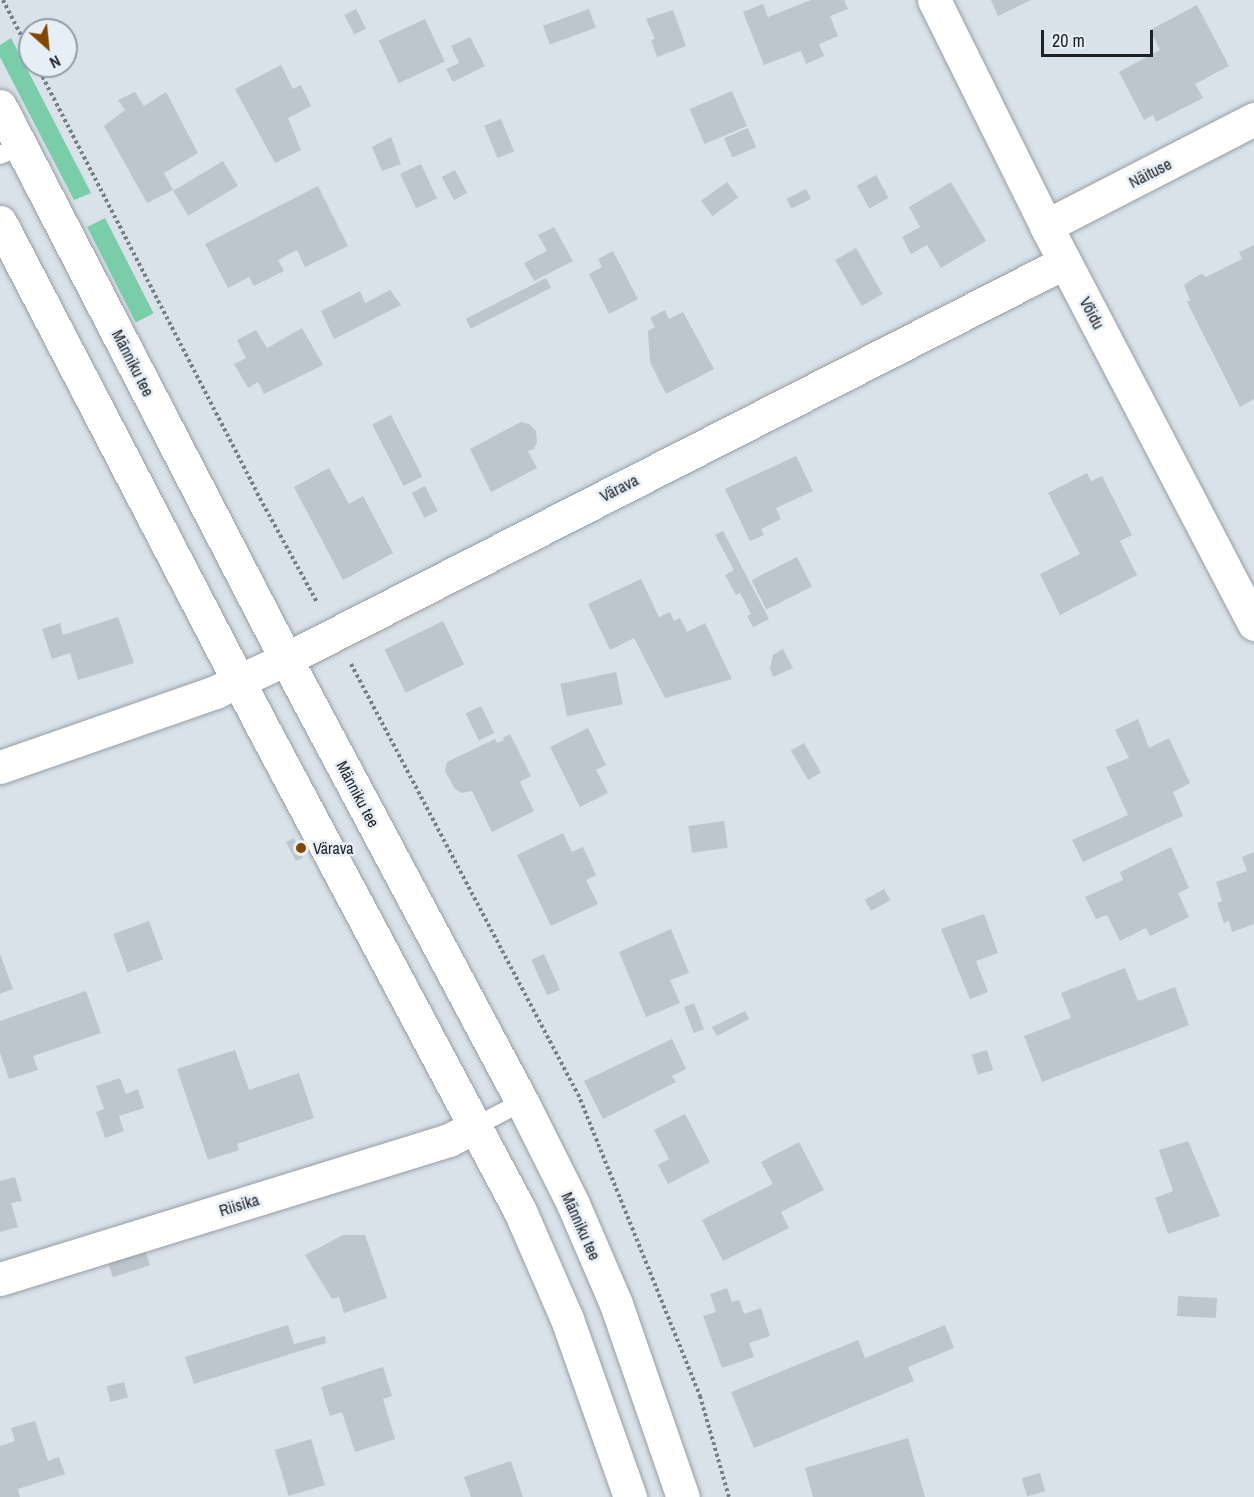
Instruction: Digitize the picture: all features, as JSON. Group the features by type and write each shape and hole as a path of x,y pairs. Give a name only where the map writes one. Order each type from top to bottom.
{"street":[{"name":"Võidu","path":"934,0 1046,226 1254,624"},
{"name":"Männiku tee","path":"0,106 10,151 286,659 522,1102 573,1204 616,1304 683,1497"},
{"name":"Näituse","path":"1046,226 1254,119"},
{"path":"0,222 239,681 520,1211 567,1319 630,1497"},
{"name":"Värava","path":"0,766 114,728 239,681 286,659 1065,262"},
{"name":"Riisika","path":"0,1279 449,1140 476,1126"}],"lane":[{"path":"476,1126 522,1102"}],"path":[{"path":"3,0 18,29"},
{"path":"43,78 257,493 334,633 578,1094 700,1396 729,1497"}],"green space":[{"path":"11,38 18,52 18,78 32,78 91,193 74,200 0,57 0,45"},
{"path":"105,218 154,313 136,322 87,227"}],"building":[{"path":"811,0 844,0 848,9 830,16 838,36 819,44 824,56 806,64 801,51 764,65 743,12 763,4 768,17"},
{"path":"991,0 1031,0 998,16"},
{"path":"1197,5 1229,66 1195,84 1203,98 1156,122 1153,115 1144,120 1119,72 1160,50 1150,30"},
{"path":"356,9 366,29 354,35 344,15"},
{"path":"589,9 596,28 550,45 543,26"},
{"path":"673,10 686,46 657,57 651,40 655,39 646,19"},
{"path":"425,19 445,62 399,83 379,41"},
{"path":"470,37 485,66 453,82 446,69 459,63 451,46"},
{"path":"281,65 293,89 301,85 311,106 288,118 301,150 275,163 235,89"},
{"path":"732,91 747,126 705,144 690,109"},
{"path":"135,92 144,106 166,92 198,153 164,173 173,190 147,203 104,126 125,110 118,100"},
{"path":"501,119 514,151 497,158 484,126"},
{"path":"748,128 756,147 732,157 724,138"},
{"path":"391,137 401,164 382,171 372,147"},
{"path":"223,161 238,186 188,216 173,191"},
{"path":"421,164 437,198 416,208 400,174"},
{"path":"455,170 467,193 454,200 442,177"},
{"path":"876,175 889,198 869,208 857,186"},
{"path":"727,182 738,197 712,216 701,201"},
{"path":"951,182 986,241 941,268 927,245 911,254 902,237 920,227 909,207"},
{"path":"318,186 348,246 305,267 297,250 278,260 284,271 254,286 249,277 228,288 205,244"},
{"path":"806,189 811,199 791,209 786,199"},
{"path":"554,227 573,261 534,281 524,263 547,251 538,235"},
{"path":"1254,245 1254,399 1240,407 1187,302 1190,300 1184,285 1197,276 1202,274 1206,277 1242,259 1239,252"},
{"path":"856,248 882,294 862,306 835,260"},
{"path":"613,251 638,299 609,314 589,274 602,267 598,259"},
{"path":"546,278 551,288 471,329 466,319"},
{"path":"390,290 401,305 334,339 321,311 360,291 365,303"},
{"path":"665,310 669,319 683,312 714,369 666,394 650,362 648,331 655,327 650,318"},
{"path":"302,328 323,365 264,394 258,382 248,388 234,364 246,358 237,340 256,330 267,348"},
{"path":"391,415 422,476 404,486 372,425"},
{"path":"521,422 529,424 536,431 537,442 534,449 528,451 537,468 491,492 470,449"},
{"path":"796,456 813,491 776,508 781,519 761,529 764,535 750,541 725,489"},
{"path":"329,468 349,504 363,496 393,553 343,580 294,487"},
{"path":"1087,473 1091,481 1102,476 1132,535 1120,541 1137,575 1060,615 1040,574 1080,554 1048,493"},
{"path":"425,486 438,511 424,518 412,493"},
{"path":"723,531 769,619 753,627 747,616 751,614 740,593 736,595 725,575 734,570 715,535"},
{"path":"797,557 812,586 767,610 752,580"},
{"path":"641,579 659,617 670,612 674,621 680,618 687,632 705,623 732,679 665,698 634,638 610,650 588,604"},
{"path":"118,617 134,663 78,680 70,653 52,659 42,629 60,623 63,635"},
{"path":"443,621 464,664 406,693 385,649"},
{"path":"783,649 793,668 773,677 770,668 773,655"},
{"path":"616,672 623,704 567,716 560,684"},
{"path":"481,706 494,733 479,740 466,713"},
{"path":"1138,719 1149,748 1169,738 1190,783 1173,792 1183,816 1083,862 1072,840 1128,815 1106,767 1129,758 1115,730"},
{"path":"588,728 606,765 596,770 608,793 580,807 550,747"},
{"path":"510,734 531,776 520,782 534,811 492,832 472,791 462,793 455,789 445,771 447,762 495,739 497,743 504,740 503,738"},
{"path":"804,743 821,772 808,780 791,750"},
{"path":"724,821 728,848 692,853 688,826"},
{"path":"563,833 572,852 583,847 596,875 586,880 598,904 551,926 517,855"},
{"path":"294,838 303,858 296,861 286,842"},
{"path":"1171,847 1189,888 1178,893 1189,917 1150,936 1146,928 1120,941 1107,915 1096,919 1085,897 1123,880 1120,872"},
{"path":"1254,852 1254,924 1232,932 1229,921 1224,923 1217,903 1222,901 1216,882 1247,871 1242,857"},
{"path":"884,889 890,900 871,911 865,900"},
{"path":"984,914 998,953 976,961 988,992 970,999 941,929"},
{"path":"149,921 163,960 127,973 113,934"},
{"path":"671,929 689,973 670,980 680,1003 646,1017 619,952"},
{"path":"0,954 13,989 0,994"},
{"path":"544,954 560,990 547,995 531,960"},
{"path":"1125,968 1138,1001 1175,987 1189,1025 1042,1082 1024,1036 1071,1018 1061,993"},
{"path":"86,991 101,1033 33,1056 38,1070 9,1079 0,1053 0,1021"},
{"path":"694,1003 704,1029 694,1033 684,1007"},
{"path":"745,1011 749,1019 717,1036 712,1027"},
{"path":"672,1039 686,1069 672,1076 676,1082 603,1119 584,1081"},
{"path":"235,1050 249,1090 299,1073 314,1118 237,1144 239,1150 208,1160 177,1069"},
{"path":"987,1050 993,1070 978,1075 972,1055"},
{"path":"120,1078 126,1094 138,1089 144,1108 119,1116 124,1131 105,1138 96,1112 104,1109 96,1086"},
{"path":"685,1114 710,1162 668,1184 658,1165 669,1159 654,1130"},
{"path":"1188,1141 1220,1216 1168,1234 1155,1198 1173,1191 1159,1150"},
{"path":"799,1142 824,1190 781,1212 789,1228 723,1261 702,1220 773,1184 761,1162"},
{"path":"15,1177 22,1201 11,1203 18,1227 0,1232 0,1181"},
{"path":"343,1235 365,1235 387,1298 344,1313 339,1297 332,1299 305,1255"},
{"path":"145,1250 150,1265 113,1277 108,1262"},
{"path":"727,1288 732,1302 739,1300 744,1314 761,1308 770,1336 749,1343 754,1357 722,1368 703,1316 716,1312 710,1294"},
{"path":"1178,1296 1217,1298 1216,1318 1177,1316"},
{"path":"288,1325 294,1344 325,1336 326,1343 194,1384 185,1357"},
{"path":"945,1325 954,1348 908,1367 914,1381 754,1448 731,1392 858,1340 865,1358"},
{"path":"383,1367 392,1396 383,1399 395,1439 355,1452 342,1412 330,1416 321,1387"},
{"path":"124,1382 128,1398 110,1402 107,1386"},
{"path":"35,1421 48,1461 59,1457 65,1474 18,1489 20,1497 0,1497 0,1446 15,1441 11,1428"},
{"path":"908,1438 925,1497 813,1497 805,1468"},
{"path":"311,1439 325,1485 289,1496 275,1450"},
{"path":"511,1461 523,1497 471,1497 464,1477"},
{"path":"1040,1473 1045,1491 1027,1497 1022,1478"}],"place":[{"name":"Värava","path":"301,848"}]}
